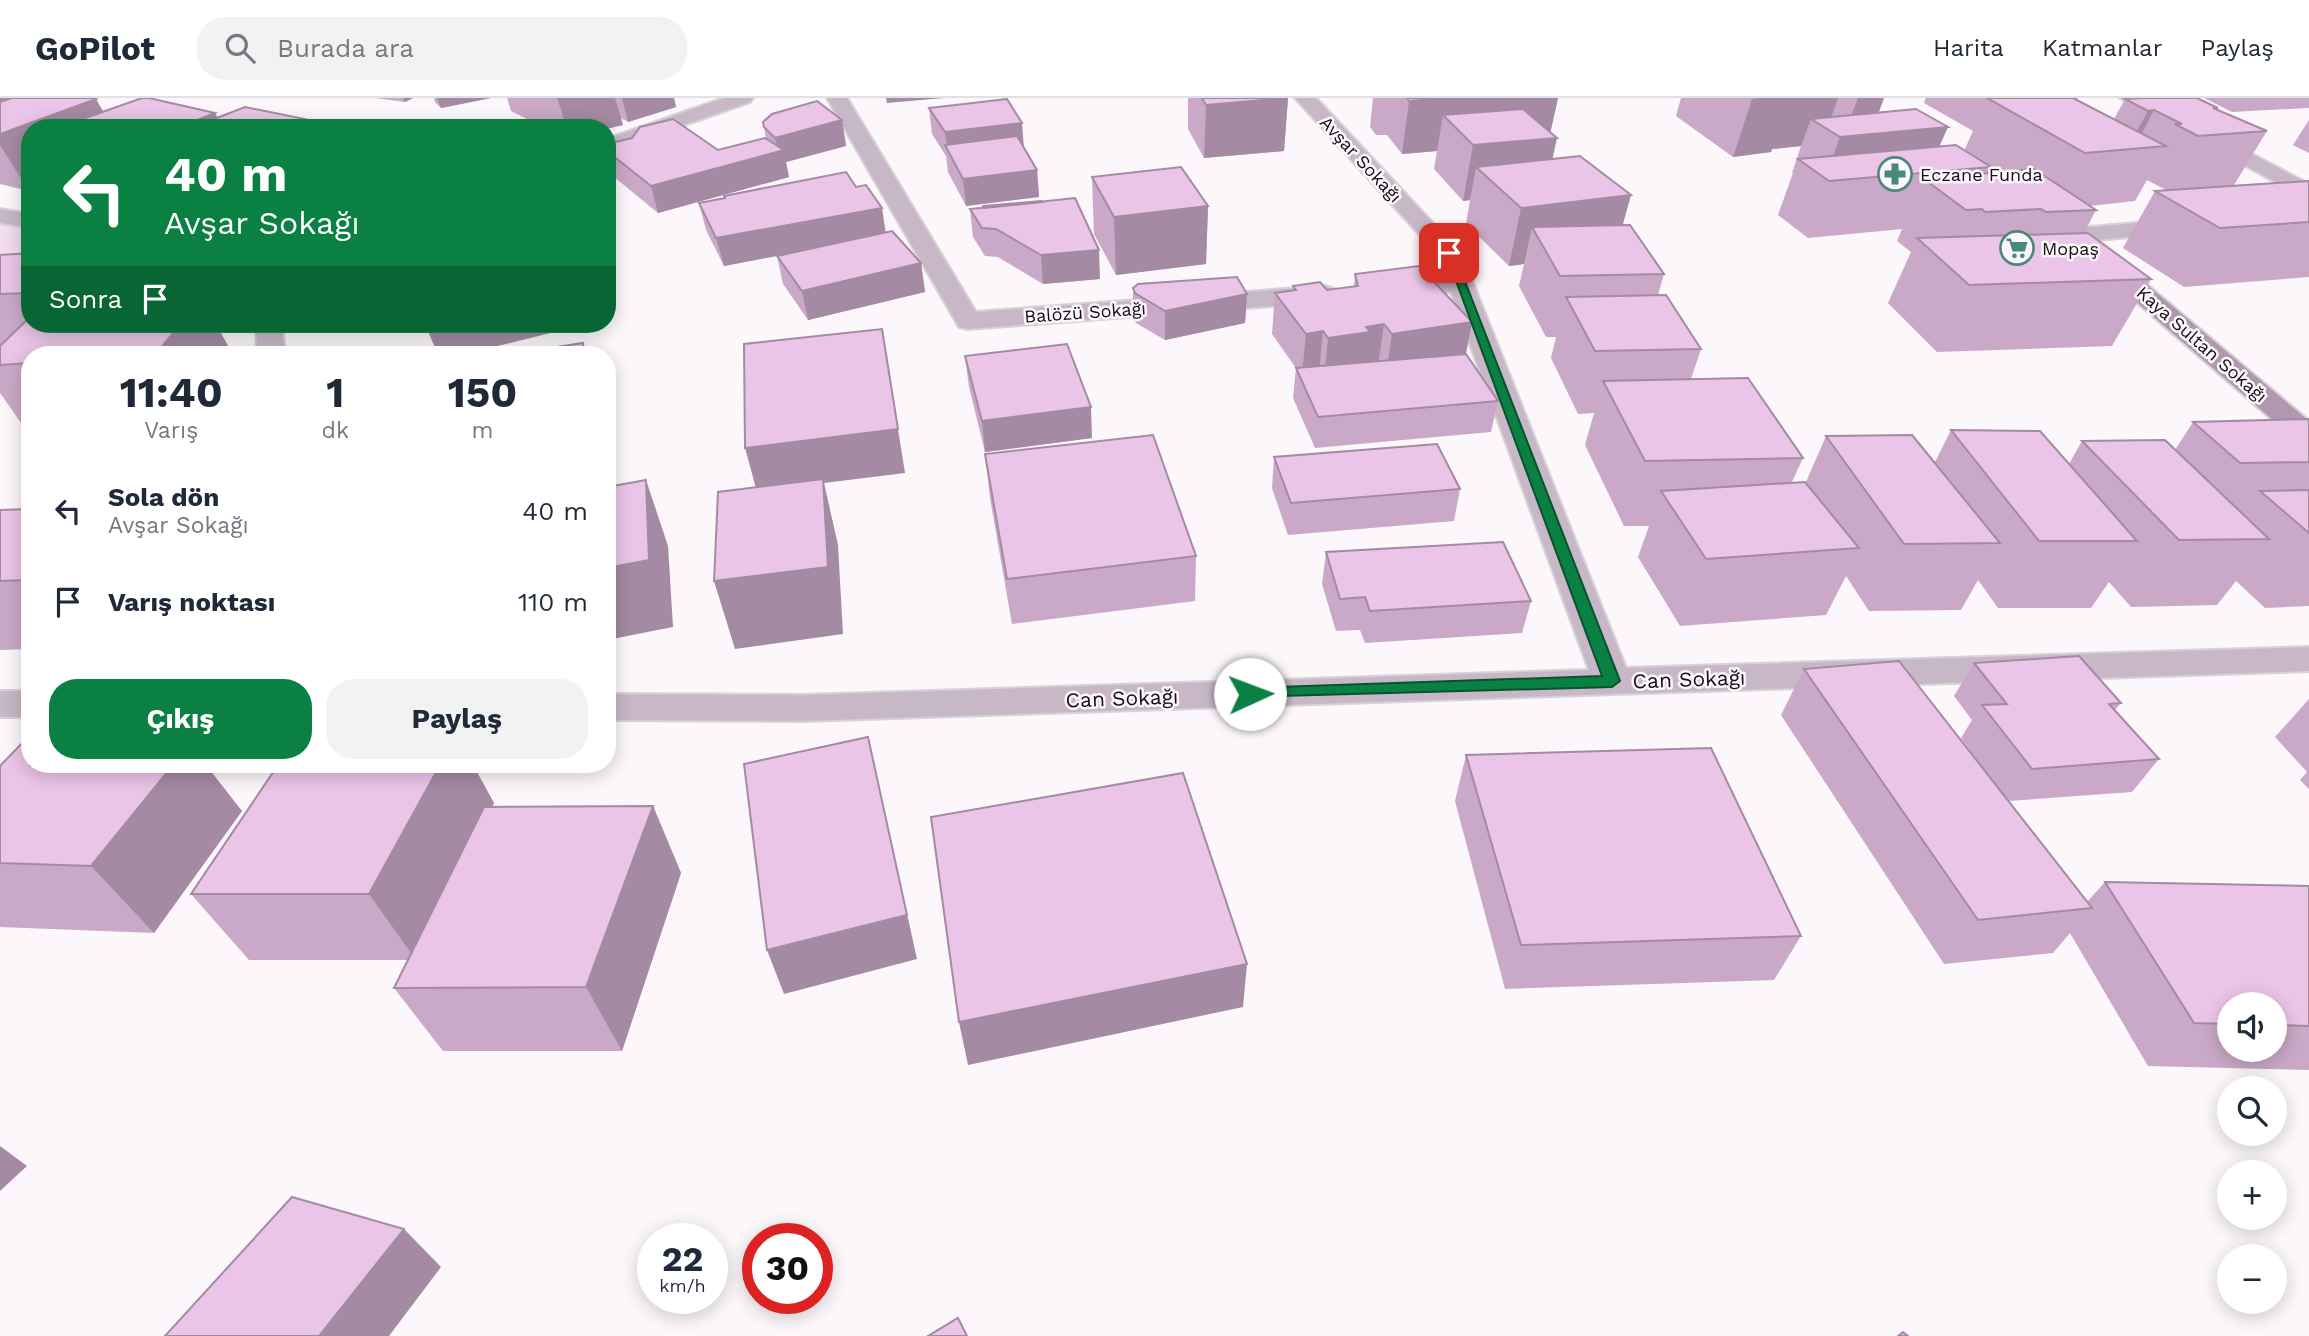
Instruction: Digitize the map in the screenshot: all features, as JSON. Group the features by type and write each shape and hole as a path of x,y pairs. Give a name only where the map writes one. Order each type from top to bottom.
{"street":[{"path":"616,143 743,98"},
{"name":"Balözü Sokağı","path":"837,98 968,321 1461,284"},
{"name":"Avşar Sokağı","path":"1305,98 1449,253 1612,681"},
{"path":"2130,98 2309,193"},
{"path":"0,216 21,220"},
{"name":"Kaya Sultan Sokağı","path":"2043,221 2113,268 2309,436"},
{"path":"2067,236 2203,224"},
{"name":"Can Sokağı","path":"616,707 804,708 2309,659"},
{"path":"0,704 21,704"}],"shaded area":[{"path":"0,222 21,226 21,277 0,278"}],"building":[{"path":"12,98 96,99 41,119 21,119 21,126 0,134 0,102"},
{"path":"142,98 215,113 200,119 82,119"},
{"path":"1202,98 1288,98 1206,105"},
{"path":"1407,98 1444,98 1409,101"},
{"path":"1987,98 2073,98 2166,146 2085,153"},
{"path":"2197,98 2218,108 2213,108 2267,131 2198,136 2175,124 2182,124 2125,99"},
{"path":"1007,99 1022,123 945,132 929,108"},
{"path":"817,101 842,120 775,138 764,127 763,122 772,114"},
{"path":"245,107 304,119 214,119"},
{"path":"1523,109 1557,138 1473,145 1443,115"},
{"path":"1916,109 1948,127 1840,137 1811,119"},
{"path":"673,119 718,150 765,138 784,150 651,186 616,158 616,142 632,138 640,127"},
{"path":"1017,136 1037,170 963,179 945,145"},
{"path":"1956,145 1991,167 1829,181 1798,159"},
{"path":"1580,156 1631,195 1521,208 1476,167"},
{"path":"1181,167 1208,206 1114,217 1092,177"},
{"path":"2034,169 2096,210 1966,210 1924,179"},
{"path":"846,172 856,187 866,185 882,208 716,238 699,203 725,198 724,196"},
{"path":"2309,181 2309,222 2220,228 2155,191"},
{"path":"1075,198 1099,250 1041,255 996,229 982,228 970,209"},
{"path":"1041,201 984,208 983,206"},
{"path":"1630,225 1664,274 1560,276 1532,227"},
{"path":"892,231 921,263 802,291 777,256"},
{"path":"2088,233 2151,279 1969,285 1917,238"},
{"path":"21,254 21,293 0,294 0,255"},
{"path":"1419,266 1472,322 1392,334 1384,324 1366,327 1370,332 1328,338 1323,331 1306,334 1275,293 1296,290 1293,286 1320,282 1327,290 1358,286 1355,274"},
{"path":"1237,277 1247,294 1165,311 1135,293 1133,288 1138,284"},
{"path":"1666,295 1701,349 1595,351 1566,297"},
{"path":"21,326 21,333 173,333 162,346 21,346 21,364 0,365 0,346"},
{"path":"882,329 898,429 745,448 744,344"},
{"path":"1067,344 1091,407 982,421 965,356"},
{"path":"1466,354 1498,401 1318,417 1296,368"},
{"path":"1748,378 1803,458 1645,461 1603,381"},
{"path":"2309,419 2309,462 2240,463 2193,422"},
{"path":"1951,430 2040,431 2137,541 2039,541"},
{"path":"1153,435 1196,556 1007,579 985,454"},
{"path":"1912,435 2000,543 1904,544 1826,436"},
{"path":"2165,440 2269,539 2179,540 2082,441"},
{"path":"1437,444 1460,489 1291,503 1274,457"},
{"path":"823,479 828,567 714,581 718,492"},
{"path":"646,480 649,560 616,566 616,485"},
{"path":"1805,482 1859,548 1706,559 1661,491"},
{"path":"2309,490 2309,533 2260,491"},
{"path":"21,509 21,580 0,581 0,510"},
{"path":"1503,542 1531,601 1370,611 1365,597 1340,599 1326,552"},
{"path":"2079,656 2121,703 2109,704 2159,759 2032,769 1982,705 2007,704 1974,663"},
{"path":"1899,661 2092,908 1978,920 1804,669"},
{"path":"868,737 907,915 767,950 744,764"},
{"path":"21,744 21,773 167,773 91,866 0,863 0,766"},
{"path":"1711,748 1801,936 1521,945 1466,755"},
{"path":"273,773 436,773 369,894 191,894"},
{"path":"1183,773 1247,964 959,1022 931,817"},
{"path":"653,806 586,987 394,988 484,807"},
{"path":"2105,882 2309,886 2309,1026 2287,1025 2287,992 2217,992 2217,1024 2194,1023"},
{"path":"292,1197 404,1229 319,1336 165,1336"},
{"path":"958,1318 967,1336 928,1336"}],"place":[{"name":"Eczane Funda","path":"1895,174"},
{"name":"Mopaş","path":"2017,248"}],"route":[{"path":"1250,694 1612,681 1449,253"}]}
